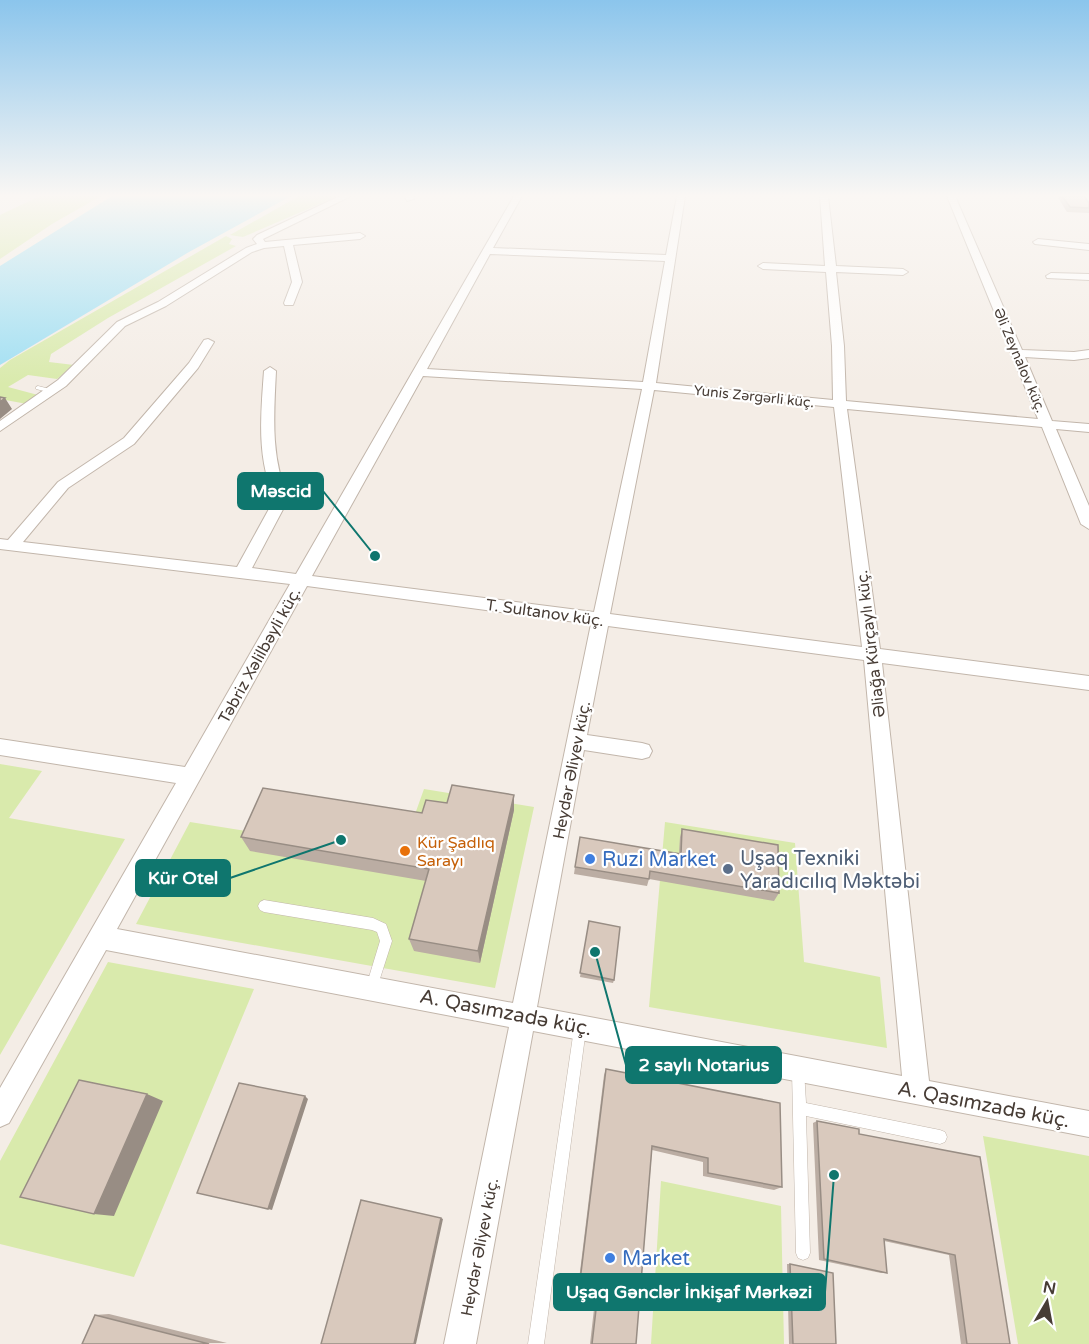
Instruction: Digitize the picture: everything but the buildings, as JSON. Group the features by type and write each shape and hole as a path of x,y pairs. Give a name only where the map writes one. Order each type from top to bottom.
{"street":[{"path":"0,427 52,391 121,324 162,304 235,259"},
{"path":"289,303 297,282 292,259"},
{"name":"Təbriz Xəlilbəyli küç.","path":"0,1114 483,259"},
{"name":"Heydər Əliyev küç.","path":"460,1344 600,619 649,386 671,259"},
{"name":"Əliağa Kürçaylı küç.","path":"829,259 838,346 840,404 872,654 917,1091"},
{"name":"Əli Zeynalov küç.","path":"977,259 1089,524"},
{"path":"763,266 903,272"},
{"path":"1051,276 1089,277"},
{"path":"6,544 63,485 114,452 136,434 194,365 208,342"},
{"path":"1017,353 1074,356 1089,354"},
{"path":"242,572 282,498 269,459 267,422 270,371"},
{"name":"Yunis Zərgərli küç.","path":"419,372 533,376 1089,428"},
{"name":"T. Sultanov küç.","path":"6,544 302,579 1089,683"},
{"path":"576,741 642,751"},
{"path":"0,747 191,777"},
{"name":"A. Qasımzadə küç.","path":"100,937 1089,1124"}],"lane":[{"path":"38,388 52,391"},
{"path":"264,906 373,924 382,928 386,941 372,987"},
{"path":"536,1344 580,1026"},
{"path":"798,1068 803,1253"},
{"path":"799,1108 940,1137"}],"green space":[{"path":"186,259 213,259 108,318 51,354 49,362 74,365 57,379 28,375 8,387 38,395 27,404 0,399 0,368 10,360"},
{"path":"0,764 42,771 9,818 125,839 0,1055"},
{"path":"424,789 534,807 495,988 136,924 190,822 246,831 414,817"},
{"path":"665,822 795,843 804,962 880,977 887,1048 649,1007"},
{"path":"108,962 254,989 134,1277 0,1244 0,1161"},
{"path":"983,1136 1089,1156 1089,1344 1018,1344"},
{"path":"661,1181 781,1206 784,1344 651,1344"}],"water":[{"path":"12,259 178,259 0,365 0,266"}],"place":[{"name":"Məscid","path":"375,556"},
{"name":"Kür Otel","path":"341,840"},
{"name":"Kür Şadlıq Sarayı","path":"405,851"},
{"name":"Ruzi Market","path":"590,859"},
{"name":"Uşaq Texniki Yaradıcılıq Məktəbi","path":"728,869"},
{"name":"2 saylı Notarius","path":"595,952"},
{"name":"Uşaq Gənclər İnkişaf Mərkəzi","path":"834,1175"},
{"name":"Market","path":"610,1258"}]}
